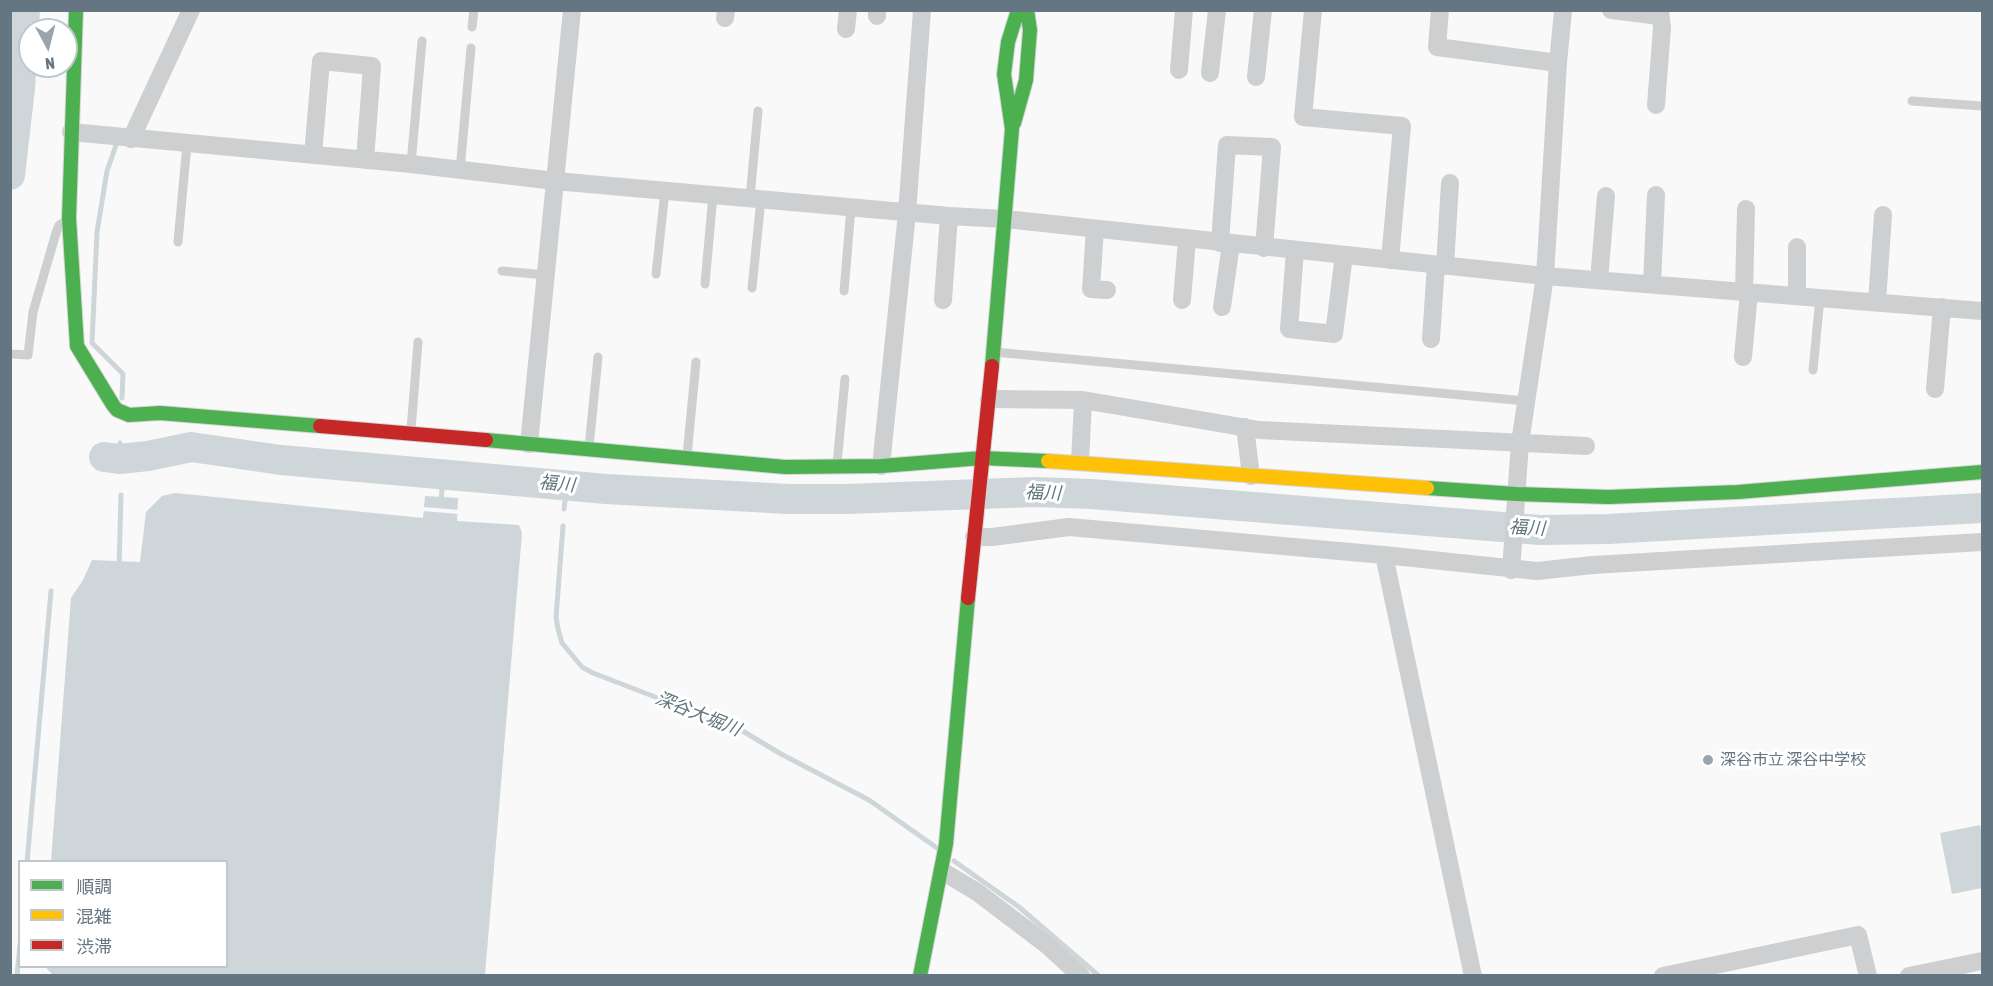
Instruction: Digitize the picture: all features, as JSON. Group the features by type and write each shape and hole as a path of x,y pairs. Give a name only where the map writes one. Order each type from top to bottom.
{"street":[{"path":"76,10 69,218 77,346 117,410 129,415 160,412 785,467 1080,462 1516,497 1608,497 1738,492 1983,472"},
{"path":"131,139 191,10"},
{"path":"530,444 572,10"},
{"path":"881,466 908,213 922,10"},
{"path":"1012,129 1004,74 1008,42 1018,10"},
{"path":"920,975 942,871 989,399 1012,129 1026,80 1030,42 1027,10"},
{"path":"1179,70 1184,10"},
{"path":"1210,73 1217,10"},
{"path":"1256,77 1263,10"},
{"path":"1313,10 1303,117 1402,126 1390,260"},
{"path":"1440,10 1437,47 1558,63"},
{"path":"1512,564 1520,443 1545,276 1563,10"},
{"path":"1611,10 1660,13 1662,28 1656,105"},
{"path":"313,155 321,62 372,66 364,160"},
{"path":"71,132 411,164 555,181 908,213 1005,219 1545,276 1983,311"},
{"path":"1222,307 1227,145 1272,147 1264,248"},
{"path":"1431,339 1450,183"},
{"path":"1652,284 1656,195"},
{"path":"1599,280 1606,196"},
{"path":"1743,357 1747,292 1746,209"},
{"path":"1877,302 1883,214"},
{"path":"943,300 949,216"},
{"path":"1095,229 1091,289 1107,290"},
{"path":"1182,300 1187,240"},
{"path":"1797,248 1797,296"},
{"path":"1295,250 1289,329 1334,334 1344,255"},
{"path":"1935,389 1942,307"},
{"path":"989,399 1083,400 1259,430 1586,446"},
{"path":"1080,462 1083,400"},
{"path":"1245,427 1251,476"},
{"path":"975,530 992,537 1069,527 1512,564 1537,571 1593,565 1983,542"},
{"path":"1384,555 1473,975"},
{"path":"942,871 960,880 985,898 1047,945 1081,975"},
{"path":"1663,975 1858,935 1868,975"},
{"path":"1909,975 1983,961"}],"lane":[{"path":"472,27 474,10"},
{"path":"411,164 422,41"},
{"path":"460,170 471,48"},
{"path":"1912,100 1983,106"},
{"path":"752,288 758,111"},
{"path":"178,242 187,144"},
{"path":"656,274 665,191"},
{"path":"705,284 713,195"},
{"path":"844,291 851,208"},
{"path":"10,354 28,355 33,312 56,234 59,225 69,218"},
{"path":"501,271 546,275"},
{"path":"1813,370 1820,298"},
{"path":"411,433 418,342"},
{"path":"993,352 1526,401"},
{"path":"589,450 598,357"},
{"path":"687,458 696,363"},
{"path":"837,466 845,379"}],"shaded area":[{"path":"175,493 423,518 425,496 458,498 457,521 519,525 522,533 485,975 54,976 47,969 228,968 228,860 51,860 71,598 92,560 140,562 146,512 162,496"},
{"path":"1980,825 1982,888 1952,894 1940,833"}],"pier":[{"path":"423,507 459,510 459,514 422,511"}],"waterway":[{"path":"10,175 20,88 25,10"},
{"path":"116,145 107,171 97,232 92,343 123,374 122,398"},
{"name":"福川","path":"120,443 119,459 123,470"},
{"name":"福川","path":"104,457 119,459 148,456 191,447 281,460 606,489 789,499 1035,492 1091,494 1540,530 1608,529 1982,508"},
{"path":"441,503 443,475"},
{"name":"深谷大堀川","path":"564,509 567,486"},
{"path":"119,568 121,495"},
{"name":"深谷大堀川","path":"563,526 556,617 562,643 582,667 741,730 781,754 869,800 937,848"},
{"path":"27,860 51,591"},
{"name":"深谷大堀川","path":"954,861 1019,907 1099,976"},
{"path":"17,976 18,965"}],"traffic: fast":[{"path":"76,10 69,218 77,346 113,405 117,410 129,415 160,413 320,426"},
{"path":"992,366 1012,129 1004,74 1008,42 1018,10"},
{"path":"1014,123 1026,80 1030,30 1027,10"},
{"path":"486,440 785,467 881,466 982,458 1048,461"},
{"path":"1427,488 1608,497 1738,492 1982,472"},
{"path":"920,976 946,844 968,598"}],"traffic: slow":[{"path":"1048,461 1427,488"}],"traffic: jam":[{"path":"968,598 992,366"},
{"path":"320,426 486,440"}],"place":[{"name":"深谷市立 深谷中学校","path":"1708,760"}]}
